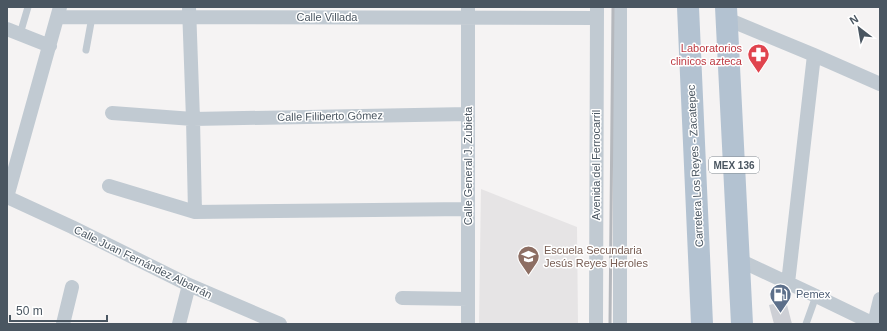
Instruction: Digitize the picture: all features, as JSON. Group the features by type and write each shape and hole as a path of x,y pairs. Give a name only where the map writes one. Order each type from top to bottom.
{"main road":[{"name":"Carretera Los Reyes - Zacatepec","path":"688,7 702,324"},
{"name":"MEX 136","path":"727,13 739,260 744,323"}],"street":[{"path":"620,7 620,324"},
{"path":"7,197 59,12"},
{"name":"Calle Villada","path":"59,12 92,17 189,12 597,12"},
{"path":"189,12 195,212"},
{"name":"Calle General J. Zubieta","path":"468,12 468,324"},
{"name":"Avenida del Ferrocarril","path":"596,324 597,12"},
{"path":"727,13 814,55 880,84"},
{"path":"7,29 50,46"},
{"path":"788,283 814,55"},
{"name":"Calle Filiberto Gómez","path":"112,113 193,119 468,114"},
{"path":"109,186 195,212 468,209"},
{"name":"Calle Juan Fernández Albarrán","path":"7,197 72,227 189,285 280,324"},
{"path":"739,260 874,324 880,299"},
{"path":"179,324 189,285"},
{"path":"62,324 72,287"},
{"path":"402,298 468,299"}],"lane":[{"path":"20,34 28,7"},
{"path":"86,50 92,17"},
{"path":"806,324 816,296"}],"shaded area":[{"name":"Escuela Secundaria Jesús Reyes Heroles","path":"481,189 577,227 578,324 479,324"}],"building":[{"name":"Pemex","path":"786,301 792,324 774,324 769,305"}],"railway":[{"path":"610,324 613,7"}],"place":[{"name":"Laboratorios clinicos azteca","path":"758,74"},
{"name":"Escuela Secundaria Jesús Reyes Heroles","path":"529,276"},
{"name":"Pemex","path":"781,314"}]}
